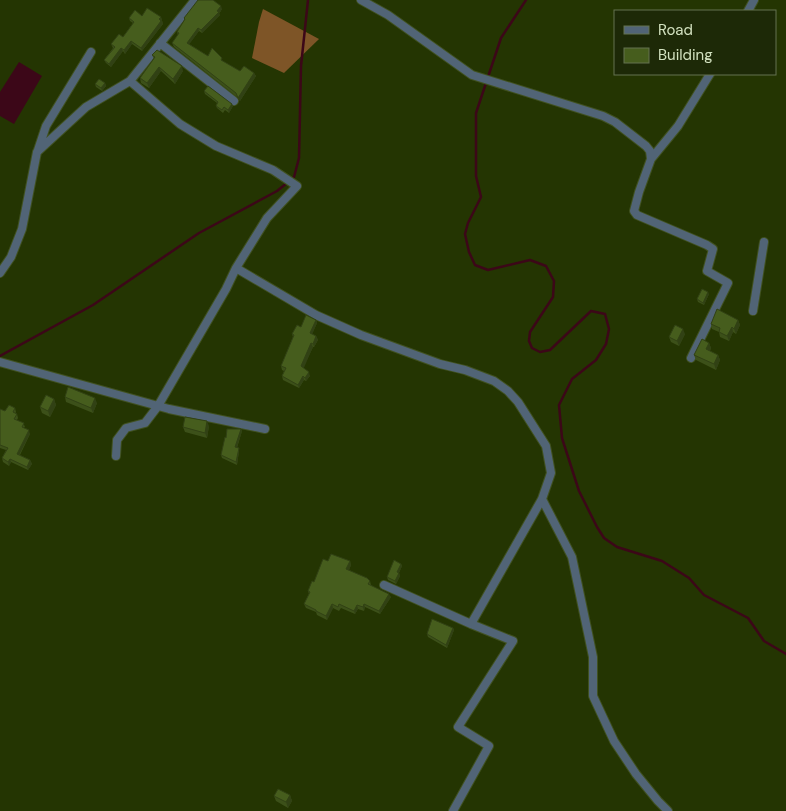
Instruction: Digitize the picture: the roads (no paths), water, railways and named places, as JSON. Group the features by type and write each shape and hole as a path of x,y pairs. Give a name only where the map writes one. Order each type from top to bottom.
{"street":[{"path":"37,152 86,108 130,81 195,0"},
{"path":"361,0 388,15 472,74 602,116 615,122 646,146 650,151 651,159"},
{"path":"160,43 234,102"},
{"path":"0,272 11,257 22,230 37,152 46,126 90,52"},
{"path":"691,358 728,283 707,271 713,249 708,245 637,215 634,211 651,159 678,126 709,75"},
{"path":"116,456 117,440 126,428 145,423 158,406 226,289 236,268 267,218 297,186 273,170 216,146 180,124 130,81"},
{"path":"753,311 764,242"},
{"path":"236,268 316,315 361,335 440,364 465,370 494,381 508,391 518,402 546,446 551,473 542,499 470,624"},
{"path":"0,362 158,406 265,429"},
{"path":"542,499 572,557 593,658 593,696 614,741 636,774 668,811"},
{"path":"384,585 470,624 513,641 458,727 489,746 453,811"}],"waterway":[{"path":"291,179 294,177 299,158 301,66 308,0"},
{"path":"526,0 501,38 476,113 476,176 481,197 468,223 465,234 469,252 475,265 488,270 530,260 546,266 554,281 553,297 530,332 529,341 532,348 540,352 550,350 591,311 605,314 609,329 606,344 596,360 572,379 559,405 562,438 579,491 604,538 617,547 662,561 689,578 704,595 748,618 764,641 786,654"},
{"path":"0,356 93,305 199,233 277,191 287,183"}]}
